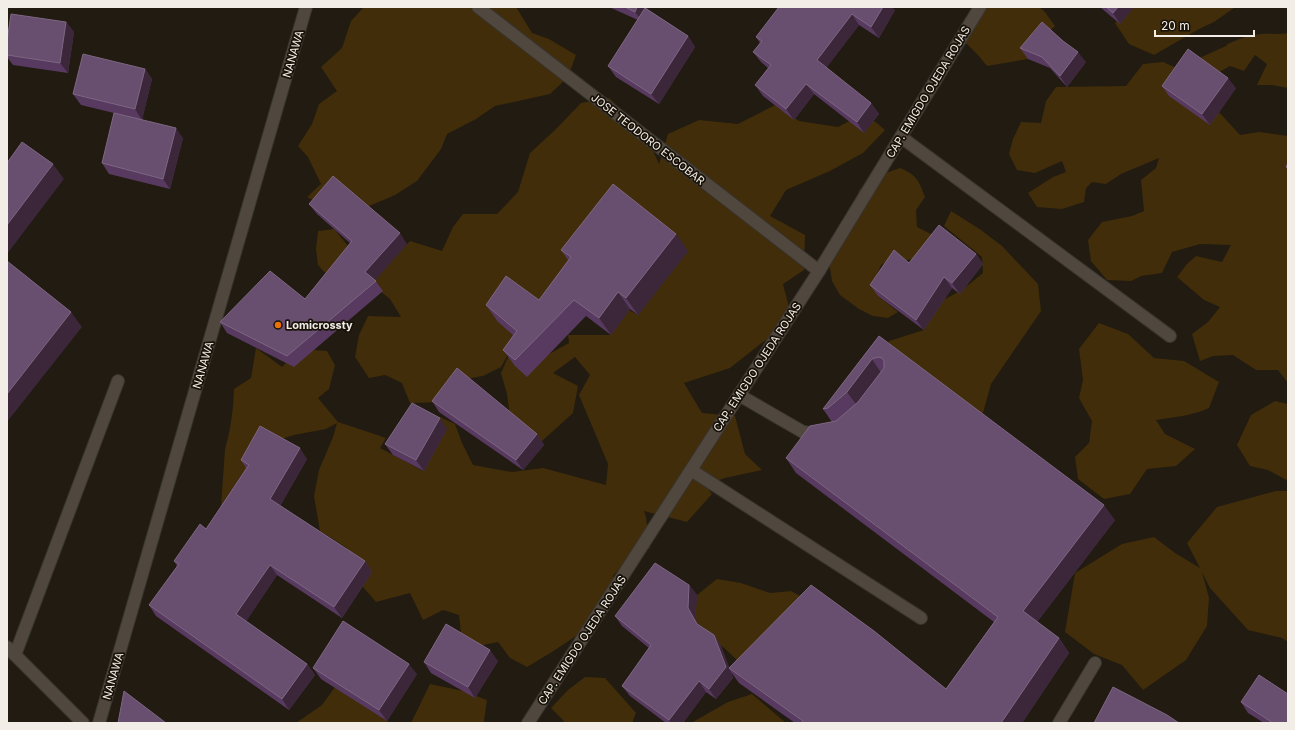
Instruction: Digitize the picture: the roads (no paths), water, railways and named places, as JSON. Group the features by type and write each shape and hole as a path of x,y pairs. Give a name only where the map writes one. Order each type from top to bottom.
{"street":[{"name":"NANAWA","path":"99,723 306,7"},
{"name":"JOSE TEODORO ESCOBAR","path":"478,7 819,271"},
{"name":"CAP. EMIGDO OJEDA ROJAS","path":"528,723 819,271 980,7"},
{"path":"901,137 1170,336"},
{"path":"83,723 11,651 118,381"},
{"path":"739,395 803,432 823,434 829,433"},
{"path":"691,470 921,618"},
{"path":"1059,723 1094,664"}],"place":[{"name":"Lomicrossty","path":"278,325"}]}
